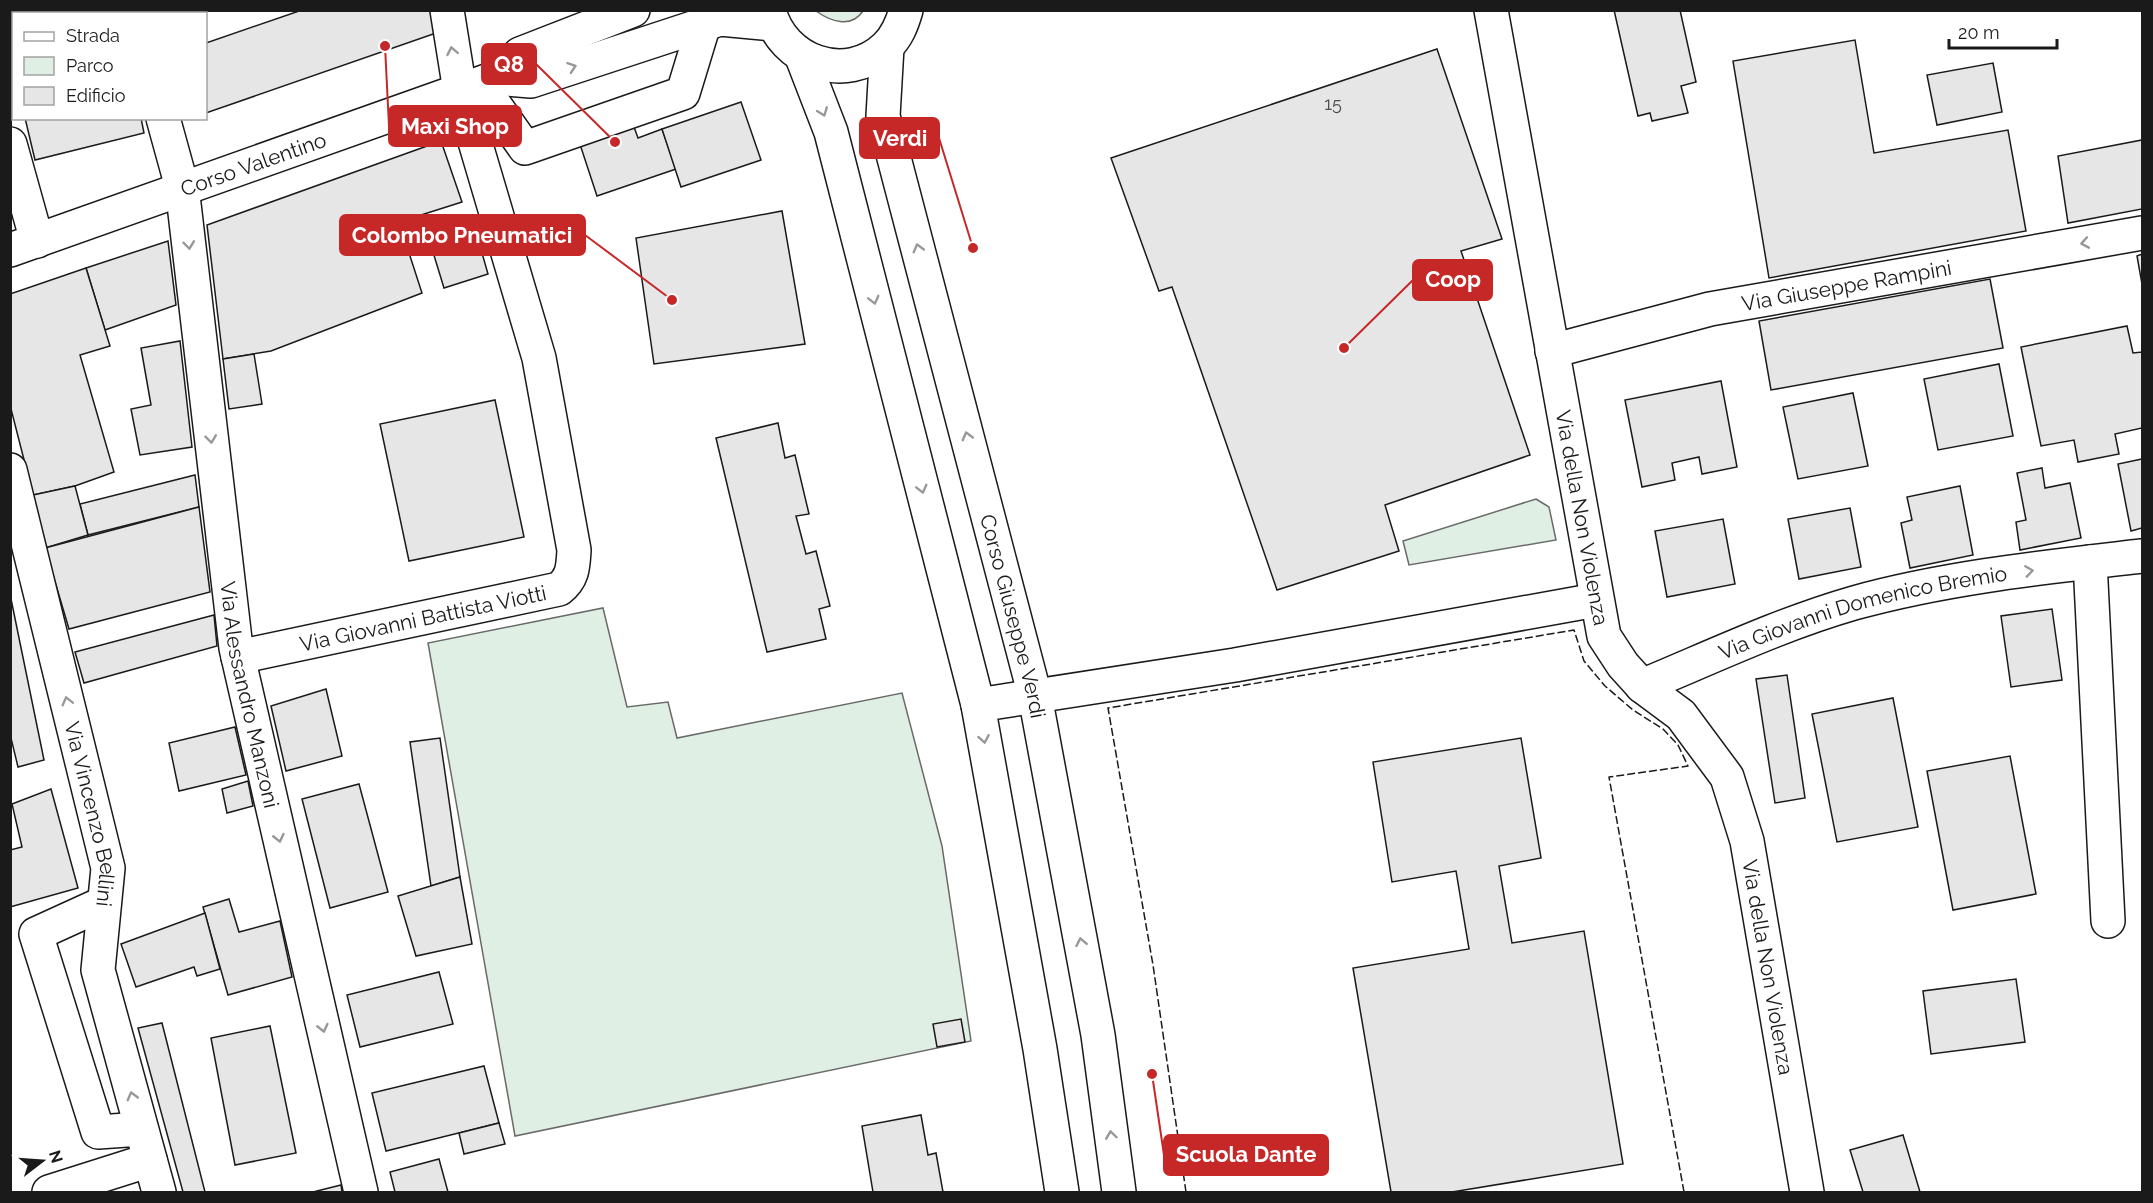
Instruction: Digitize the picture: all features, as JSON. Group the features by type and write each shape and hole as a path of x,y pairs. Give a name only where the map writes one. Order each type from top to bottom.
{"street":[{"name":"Via Giovanni Battista Viotti","path":"238,657 559,590 568,582 572,573 574,550 539,358 478,84 447,10"},
{"name":"Corso Valentino","path":"478,84 520,54 633,10"},
{"name":"Corso Valentino","path":"24,246 182,187 478,84 531,81 720,19 771,17 785,43 802,57 823,65 846,66 868,60 887,47 900,29 906,10"},
{"name":"Via della Non Violenza","path":"1491,10 1604,636 1623,666 1642,686 1681,715 1727,777 1747,841 1807,1192"},
{"path":"478,84 525,148 683,93 704,24"},
{"name":"Corso Giuseppe Verdi","path":"887,47 883,116 1035,696 1098,1035 1119,1192"},
{"path":"802,57 831,132 978,705 1040,1049 1062,1192"},
{"name":"Via Alessandro Manzoni","path":"164,120 182,187 238,657 361,1192"},
{"path":"10,144 24,246"},
{"name":"Via Giuseppe Rampini","path":"1551,351 1710,309 2142,233"},
{"name":"Via Vincenzo Bellini","path":"10,470 108,868 98,970 159,1192"},
{"name":"Via Giovanni Domenico Bremio","path":"1642,686 1755,638 1854,603 1971,579 2142,556"},
{"path":"2090,562 2108,921"},
{"path":"978,705 1235,665 1596,600"},
{"path":"104,903 36,933 98,1132 146,1144"},
{"path":"49,1192 146,1144"}],"green space":[{"path":"816,11 863,11 853,20 840,22"},
{"path":"1536,499 1549,507 1556,540 1409,565 1403,541"},
{"path":"603,608 627,707 668,702 677,738 902,693 942,846 971,1041 515,1136 428,643"}],"building":[{"path":"83,10 113,10 114,12 83,12"},
{"path":"302,10 433,10 439,32 207,113 207,43"},
{"path":"1614,10 1680,10 1696,82 1681,86 1688,113 1652,121 1650,113 1638,116"},
{"path":"1855,40 1874,153 2008,130 2026,231 1769,278 1733,61"},
{"path":"1437,49 1502,239 1461,251 1530,455 1385,505 1399,551 1277,590 1172,287 1159,291 1111,158"},
{"path":"1993,63 2002,112 1937,125 1927,75"},
{"path":"624,99 638,138 662,129 676,169 597,196 571,117"},
{"path":"741,102 761,160 681,187 662,129"},
{"path":"25,120 141,120 144,133 35,160"},
{"path":"2142,140 2142,209 2068,223 2058,156"},
{"path":"441,141 462,202 399,222 422,293 271,351 223,359 207,225"},
{"path":"782,211 805,344 654,364 636,238"},
{"path":"474,225 488,274 444,288 429,239"},
{"path":"168,241 176,305 105,330 86,268"},
{"path":"2142,254 2142,284 2137,256"},
{"path":"86,268 110,346 80,355 114,472 75,486 33,495 10,405 10,294"},
{"path":"1990,279 2003,348 1771,390 1759,321"},
{"path":"2127,326 2133,353 2142,352 2142,428 2115,434 2119,454 2078,462 2074,440 2041,446 2021,347"},
{"path":"180,341 192,447 140,455 131,409 151,405 141,348"},
{"path":"254,354 262,404 229,409 223,359"},
{"path":"1999,364 2013,436 1938,450 1924,379"},
{"path":"1721,381 1737,467 1702,474 1699,457 1672,463 1675,480 1642,487 1625,400"},
{"path":"1853,393 1868,466 1798,479 1783,407"},
{"path":"495,400 524,537 409,561 380,424"},
{"path":"778,423 785,458 795,455 809,514 796,516 806,554 816,551 830,606 819,609 826,639 767,652 716,438"},
{"path":"2142,459 2142,528 2131,531 2118,464"},
{"path":"2042,468 2045,488 2070,483 2081,538 2020,550 2016,522 2026,520 2017,473"},
{"path":"195,475 199,507 88,535 80,504"},
{"path":"75,486 88,535 45,548 33,495"},
{"path":"1960,486 1973,555 1910,568 1901,523 1912,520 1907,497"},
{"path":"199,507 210,592 69,629 45,548"},
{"path":"1850,508 1861,567 1799,579 1788,519"},
{"path":"1723,519 1735,584 1667,597 1655,531"},
{"path":"10,594 44,760 18,767 10,734"},
{"path":"2052,609 2062,680 2011,687 2001,616"},
{"path":"214,615 217,646 84,683 75,652"},
{"path":"1787,675 1805,798 1775,803 1756,679"},
{"path":"326,689 342,756 286,771 271,706"},
{"path":"1893,698 1918,827 1837,842 1812,714"},
{"path":"235,727 246,775 179,791 169,743"},
{"path":"440,738 460,877 431,886 410,742"},
{"path":"1521,738 1541,858 1499,866 1512,943 1584,931 1623,1164 1452,1192 1391,1192 1353,968 1469,949 1456,871 1392,882 1373,762"},
{"path":"2010,756 2036,894 1953,910 1927,771"},
{"path":"248,781 253,806 227,813 222,789"},
{"path":"359,784 388,892 330,908 302,799"},
{"path":"51,789 78,888 10,907 10,850 22,847 12,804"},
{"path":"460,877 472,944 416,956 398,896"},
{"path":"229,899 239,932 280,921 292,977 228,995 203,907"},
{"path":"205,913 220,969 197,976 194,967 136,987 121,944"},
{"path":"439,972 453,1024 360,1047 347,995"},
{"path":"2016,979 2025,1042 1931,1054 1923,991"},
{"path":"961,1019 965,1042 937,1047 933,1024"},
{"path":"162,1023 205,1192 183,1192 138,1028"},
{"path":"270,1026 296,1153 235,1165 211,1038"},
{"path":"484,1066 499,1123 386,1151 372,1093"},
{"path":"921,1115 928,1155 936,1153 943,1192 873,1192 862,1126"},
{"path":"499,1123 505,1144 464,1154 459,1133"},
{"path":"1903,1135 1920,1192 1863,1192 1850,1150"},
{"path":"439,1159 448,1192 395,1192 390,1172"},
{"path":"341,1185 342,1192 313,1192"}],"fence":[{"path":"1186,1192 1153,965 1108,708 1574,630 1584,661 1605,686 1633,710 1663,729 1678,745 1688,766 1609,777 1684,1192"}],"place":[{"name":"Maxi Shop","path":"385,46"},
{"name":"Q8","path":"615,142"},
{"name":"Verdi","path":"973,248"},
{"name":"Colombo Pneumatici","path":"672,300"},
{"name":"Coop","path":"1344,348"},
{"name":"Scuola Dante","path":"1152,1074"}]}
